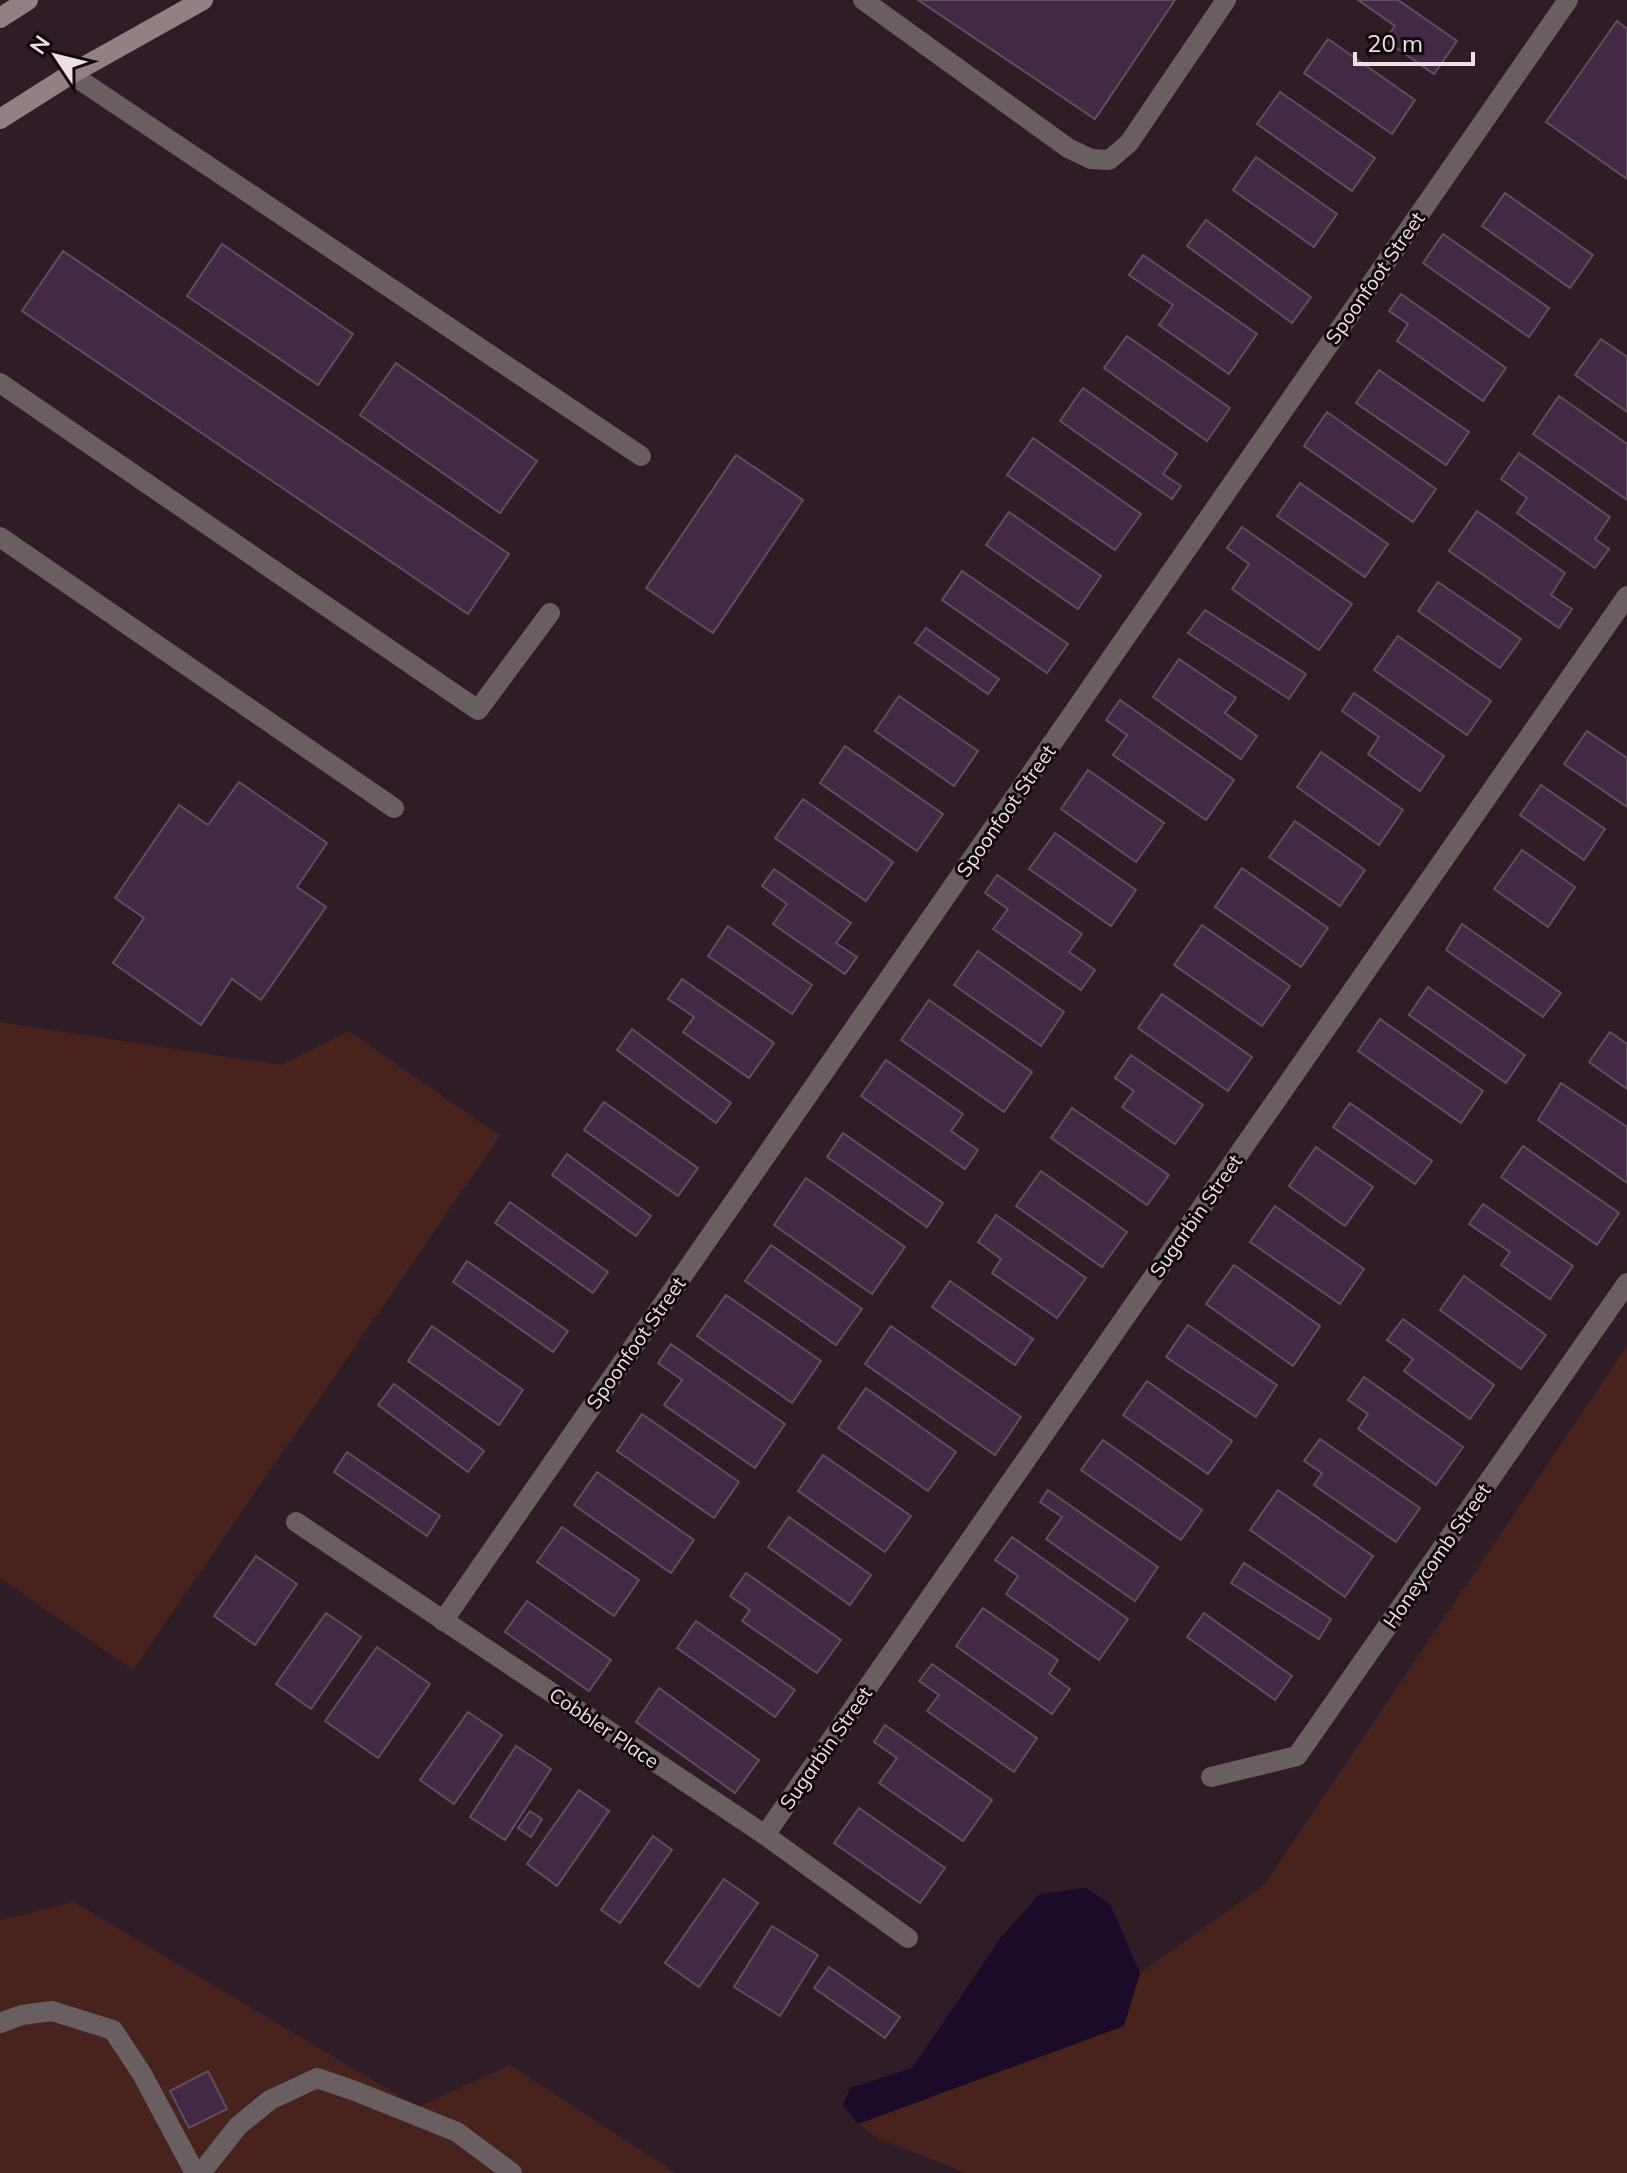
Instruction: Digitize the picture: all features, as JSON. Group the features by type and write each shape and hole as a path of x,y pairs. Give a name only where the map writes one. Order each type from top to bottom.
{"main road":[{"path":"0,18 28,0"},
{"path":"0,119 71,74 203,0"}],"lane":[{"path":"863,0 1068,148 1091,159 1109,160 1129,143 1226,0"},
{"name":"Spoonfoot Street","path":"443,1621 1568,0"},
{"path":"71,74 641,456"},
{"path":"0,383 478,710 550,613"},
{"path":"0,537 394,808"},
{"name":"Sugarbin Street","path":"765,1835 1627,596"},
{"name":"Honeycomb Street","path":"1211,1777 1297,1756 1627,1283"},
{"name":"Cobbler Place","path":"296,1522 765,1835 908,1938"},
{"path":"0,2023 22,2015 52,2011 113,2030 142,2074 195,2173"},
{"path":"201,2173 238,2126 270,2100 317,2078 457,2132 512,2173"}],"shaded area":[{"path":"0,1022 281,1065 349,1031 500,1136 133,1670 0,1578"},
{"path":"1627,1346 1627,2173 967,2173 879,2139 858,2124 1123,2026 1140,1973 1264,1885"},
{"path":"1086,1888 1110,1904 1140,1973 1124,2026 858,2124 843,2105 850,2088 912,2068 1002,1936 1040,1894"},
{"path":"74,1902 418,2107 510,2065 676,2173 0,2173 0,1920"}],"building":[{"path":"918,0 1175,0 1095,119"},
{"path":"1358,0 1398,0 1457,41 1434,74 1385,40 1395,26"},
{"path":"1617,21 1627,29 1627,179 1546,122"},
{"path":"1328,39 1415,100 1392,134 1304,73"},
{"path":"1280,92 1375,158 1352,191 1257,124"},
{"path":"1256,157 1337,214 1314,247 1233,190"},
{"path":"1505,193 1593,255 1570,288 1482,226"},
{"path":"1206,220 1311,297 1292,323 1187,246"},
{"path":"1443,234 1549,308 1529,337 1423,263"},
{"path":"222,244 353,334 318,385 187,296"},
{"path":"63,251 509,554 468,614 22,311"},
{"path":"1143,255 1257,334 1229,374 1159,325 1173,305 1129,275"},
{"path":"1401,294 1506,368 1483,401 1397,341 1408,324 1389,311"},
{"path":"1127,336 1230,408 1207,441 1104,368"},
{"path":"1601,339 1627,357 1627,412 1575,375"},
{"path":"396,363 537,461 500,513 360,415"},
{"path":"1379,370 1469,432 1446,465 1356,403"},
{"path":"1083,388 1177,454 1163,474 1181,486 1172,499 1060,421"},
{"path":"1559,396 1627,444 1627,500 1533,434"},
{"path":"1327,412 1436,489 1413,522 1304,446"},
{"path":"1033,438 1141,514 1115,550 1007,475"},
{"path":"1519,453 1610,517 1595,539 1609,549 1595,568 1517,513 1527,498 1501,479"},
{"path":"736,455 803,500 713,633 646,588"},
{"path":"1300,483 1388,544 1365,577 1277,516"},
{"path":"1477,511 1565,573 1551,595 1572,609 1559,628 1449,551"},
{"path":"1009,512 1101,576 1078,609 986,545"},
{"path":"1242,527 1352,604 1319,650 1232,589 1249,564 1227,548"},
{"path":"962,571 1068,644 1047,673 942,600"},
{"path":"1438,582 1521,639 1500,668 1418,611"},
{"path":"1205,610 1306,674 1289,699 1188,633"},
{"path":"926,628 999,679 988,694 915,643"},
{"path":"1398,636 1491,701 1467,735 1374,670"},
{"path":"1179,659 1236,698 1225,713 1257,736 1241,759 1153,697"},
{"path":"1354,693 1444,756 1420,791 1368,754 1379,737 1342,711"},
{"path":"899,696 978,751 954,786 875,731"},
{"path":"1120,700 1234,780 1206,820 1113,755 1127,735 1106,720"},
{"path":"1587,731 1627,758 1627,807 1564,764"},
{"path":"845,746 943,814 917,851 820,783"},
{"path":"1321,752 1403,810 1379,845 1297,787"},
{"path":"1088,770 1164,823 1136,862 1061,809"},
{"path":"239,782 327,843 297,887 326,907 261,1000 232,979 201,1025 113,963 144,918 115,898 179,805 208,825"},
{"path":"1541,785 1605,829 1584,860 1520,815"},
{"path":"803,799 893,862 866,901 775,838"},
{"path":"1295,821 1365,870 1340,906 1269,857"},
{"path":"1055,833 1136,890 1111,926 1029,869"},
{"path":"1522,850 1575,887 1548,927 1494,889"},
{"path":"1242,868 1328,928 1301,967 1215,907"},
{"path":"774,869 851,923 836,943 857,957 845,974 773,924 787,904 762,886"},
{"path":"997,875 1082,934 1069,952 1095,970 1081,990 993,929 1008,909 985,893"},
{"path":"1462,924 1561,993 1543,1017 1446,950"},
{"path":"1202,925 1290,986 1262,1026 1174,965"},
{"path":"728,926 812,985 792,1014 708,956"},
{"path":"978,951 1064,1012 1041,1046 954,985"},
{"path":"682,979 774,1043 749,1078 683,1032 694,1017 668,999"},
{"path":"1428,987 1525,1055 1506,1083 1409,1015"},
{"path":"1162,994 1252,1057 1228,1091 1138,1028"},
{"path":"929,1000 1032,1072 1004,1112 901,1040"},
{"path":"1380,1019 1483,1091 1461,1123 1358,1051"},
{"path":"632,1029 731,1103 716,1123 617,1050"},
{"path":"1610,1032 1627,1044 1627,1089 1589,1062"},
{"path":"1131,1055 1203,1105 1175,1144 1122,1107 1134,1091 1115,1078"},
{"path":"886,1060 963,1114 951,1131 978,1150 965,1169 861,1096"},
{"path":"1561,1083 1627,1127 1627,1183 1538,1120"},
{"path":"604,1102 698,1168 678,1196 584,1130"},
{"path":"1350,1103 1432,1161 1415,1184 1333,1127"},
{"path":"1072,1108 1169,1175 1147,1205 1051,1138"},
{"path":"843,1133 943,1203 927,1227 827,1157"},
{"path":"1523,1146 1619,1213 1597,1245 1501,1177"},
{"path":"1316,1147 1373,1187 1345,1226 1289,1186"},
{"path":"567,1154 651,1216 636,1236 552,1175"},
{"path":"1041,1171 1127,1232 1102,1267 1016,1206"},
{"path":"806,1178 905,1247 872,1294 774,1225"},
{"path":"510,1202 608,1272 593,1293 495,1223"},
{"path":"1483,1204 1573,1266 1550,1299 1501,1265 1510,1252 1469,1224"},
{"path":"1275,1206 1364,1269 1340,1304 1250,1242"},
{"path":"996,1215 1086,1278 1057,1318 992,1273 1001,1259 978,1242"},
{"path":"771,1245 862,1309 836,1345 745,1281"},
{"path":"467,1261 568,1331 553,1352 453,1282"},
{"path":"1234,1265 1320,1326 1293,1366 1206,1304"},
{"path":"1464,1276 1546,1335 1521,1369 1440,1310"},
{"path":"950,1281 1033,1339 1015,1365 932,1307"},
{"path":"726,1295 821,1361 792,1403 697,1336"},
{"path":"1403,1319 1494,1385 1470,1419 1404,1371 1413,1359 1387,1340"},
{"path":"1188,1325 1277,1385 1256,1417 1166,1357"},
{"path":"432,1326 523,1390 499,1425 408,1361"},
{"path":"891,1326 1021,1417 995,1455 865,1364"},
{"path":"671,1344 785,1424 755,1468 664,1405 682,1380 658,1363"},
{"path":"1364,1377 1463,1447 1436,1485 1358,1429 1368,1414 1348,1400"},
{"path":"1147,1381 1232,1441 1208,1474 1123,1415"},
{"path":"394,1384 484,1451 468,1472 378,1405"},
{"path":"866,1388 956,1452 928,1491 838,1428"},
{"path":"642,1414 739,1482 714,1518 617,1451"},
{"path":"1320,1439 1420,1508 1396,1542 1314,1485 1322,1473 1304,1461"},
{"path":"1103,1440 1202,1510 1181,1540 1081,1470"},
{"path":"347,1452 440,1516 427,1536 334,1472"},
{"path":"823,1455 911,1516 885,1552 798,1491"},
{"path":"597,1472 694,1540 671,1573 574,1505"},
{"path":"1048,1490 1158,1567 1135,1601 1046,1539 1062,1517 1040,1502"},
{"path":"1278,1490 1373,1556 1345,1597 1250,1530"},
{"path":"789,1517 871,1575 850,1605 768,1547"},
{"path":"562,1527 639,1580 614,1616 537,1562"},
{"path":"1012,1537 1128,1619 1099,1660 1006,1594 1018,1576 995,1560"},
{"path":"256,1556 297,1584 255,1645 214,1616"},
{"path":"1244,1563 1331,1619 1319,1639 1231,1583"},
{"path":"746,1573 841,1640 817,1673 742,1621 750,1610 730,1596"},
{"path":"527,1601 611,1660 589,1691 505,1632"},
{"path":"983,1608 1058,1660 1049,1674 1070,1689 1052,1714 956,1646"},
{"path":"326,1613 361,1637 311,1709 276,1684"},
{"path":"1204,1613 1292,1676 1275,1700 1187,1637"},
{"path":"696,1621 795,1690 775,1717 677,1648"},
{"path":"377,1647 430,1684 378,1758 325,1721"},
{"path":"932,1664 1037,1738 1014,1772 927,1711 939,1695 919,1681"},
{"path":"659,1688 759,1760 735,1793 636,1722"},
{"path":"468,1712 502,1735 454,1804 420,1780"},
{"path":"885,1725 992,1800 963,1841 879,1783 897,1758 874,1742"},
{"path":"516,1746 551,1769 505,1840 470,1817"},
{"path":"579,1790 609,1811 557,1886 527,1864"},
{"path":"859,1808 945,1868 920,1903 834,1843"},
{"path":"530,1811 542,1819 531,1837 518,1828"},
{"path":"653,1836 672,1850 620,1923 601,1910"},
{"path":"724,1879 758,1903 699,1987 665,1963"},
{"path":"772,1926 818,1955 780,2016 734,1987"},
{"path":"829,1967 900,2017 885,2038 814,1988"},
{"path":"208,2071 227,2109 189,2128 170,2091"}]}
